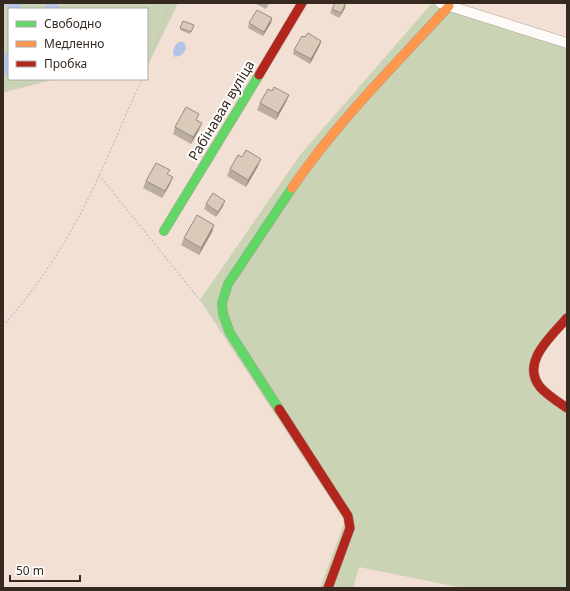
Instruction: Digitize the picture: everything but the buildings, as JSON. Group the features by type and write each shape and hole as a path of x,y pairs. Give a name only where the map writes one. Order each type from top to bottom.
{"street":[{"name":"Рабінавая вуліца","path":"164,231 302,3"},
{"path":"328,588 348,534 348,516 225,324 222,307 224,292 307,167 444,4 567,43"},
{"path":"567,318 536,356 533,369 536,382 540,388 567,408"}],"path":[{"path":"148,63 163,25 169,3"},
{"path":"3,92 50,80"},
{"path":"3,326 38,281 68,235 99,175 142,80"},
{"path":"99,175 200,300 204,304 210,306 222,307"}],"green space":[{"path":"3,3 178,3 148,65 148,8 8,8 8,80 50,80 3,92"},
{"path":"432,3 440,3 567,43 567,318 533,369 567,415 567,588 463,588 359,567 353,588 320,588 345,521 200,300 300,155"}],"water":[{"path":"6,3 25,3 19,8 8,8"},
{"path":"46,3 56,3 60,8 46,8"},
{"path":"179,42 183,42 185,44 186,49 182,55 175,57 173,54 174,49"},
{"path":"8,52 8,74 3,77 3,54"}],"traffic: fast":[{"path":"164,231 259,75"},
{"path":"279,409 230,333 223,314 222,303 228,284 292,188"}],"traffic: slow":[{"path":"292,188 309,164 347,117 449,6"}],"traffic: jam":[{"path":"259,75 302,3"},
{"path":"567,318 540,350 534,368 535,378 540,387 549,396 567,408"},
{"path":"279,409 348,516 350,528 328,588"}]}
